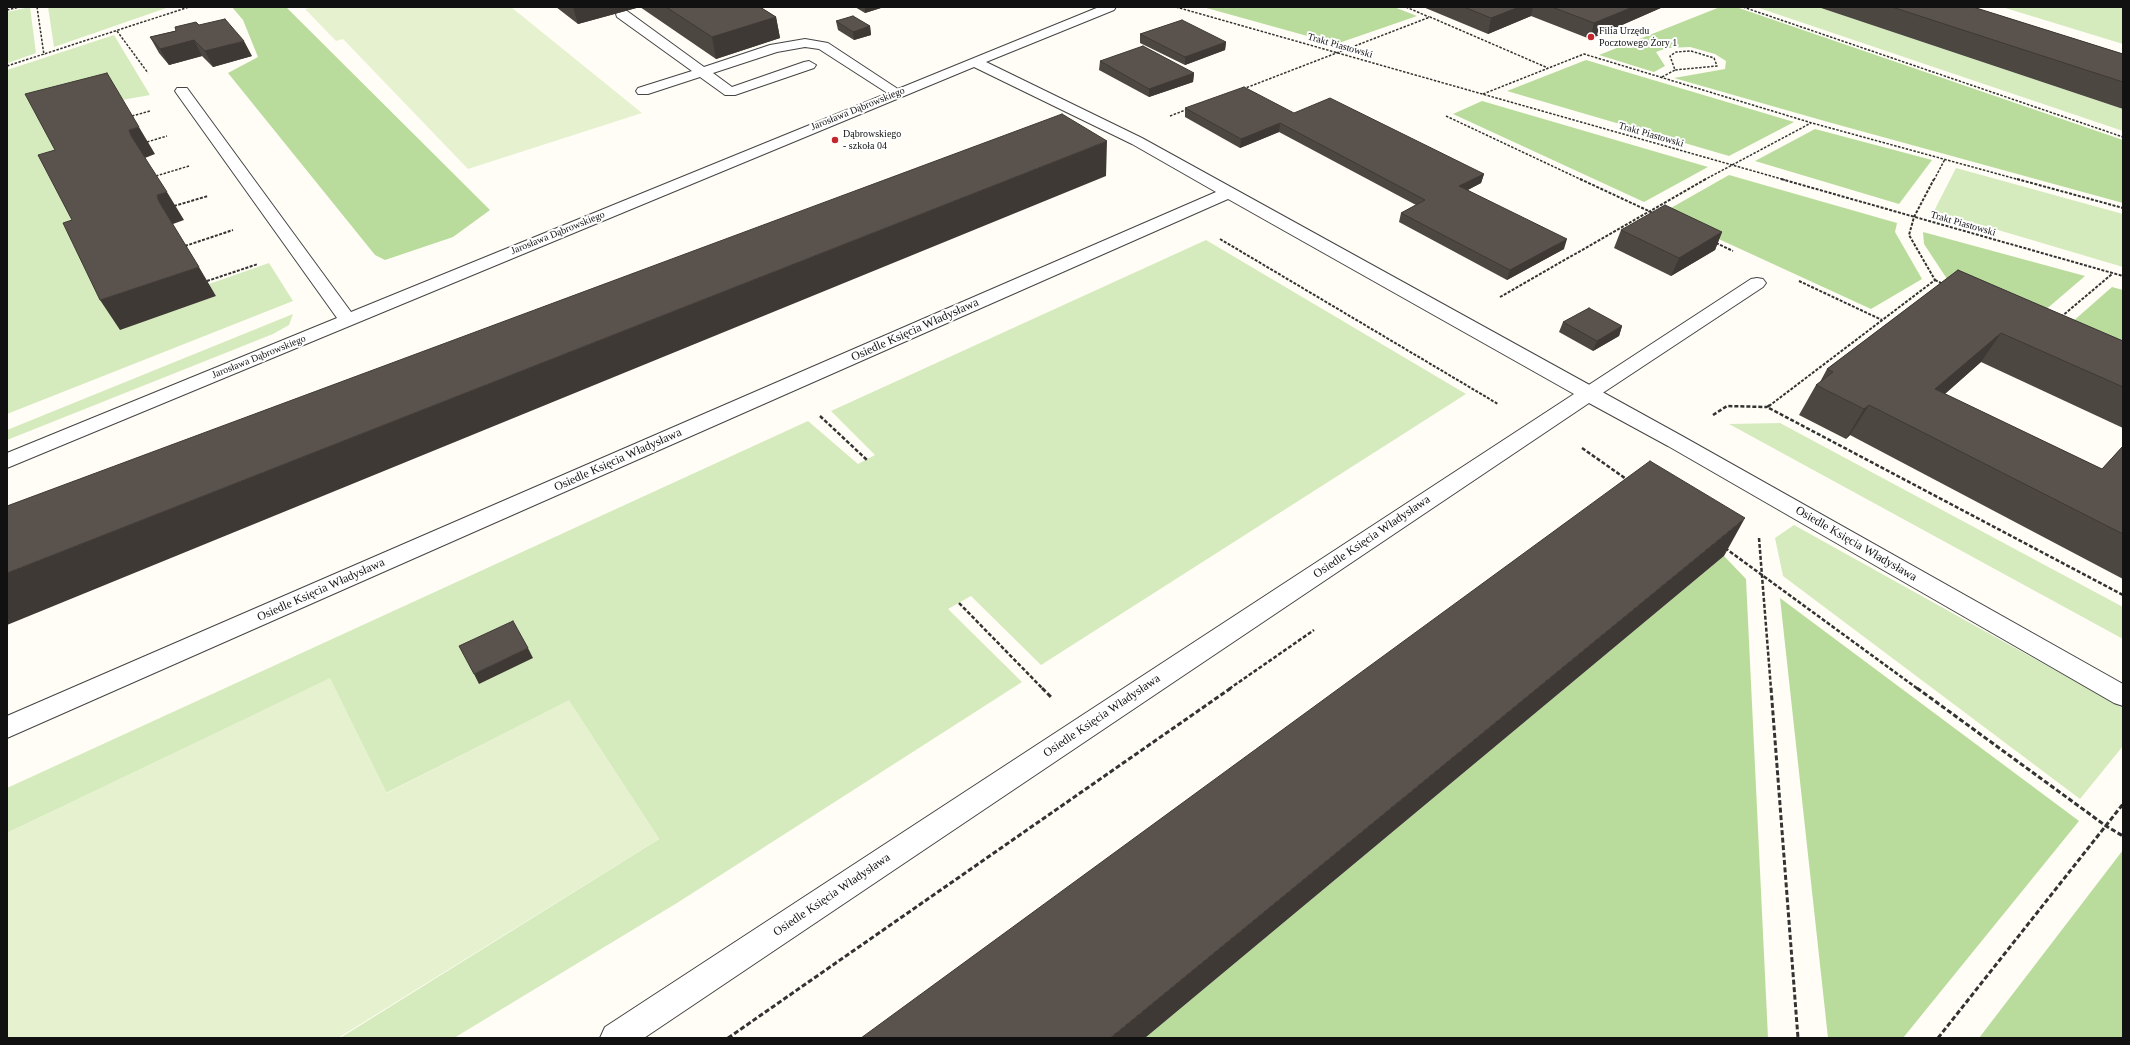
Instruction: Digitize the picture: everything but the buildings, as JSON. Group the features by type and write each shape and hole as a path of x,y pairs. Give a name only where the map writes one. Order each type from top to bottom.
{"street":[{"name":"Jarosława Dąbrowskiego","path":"7,461 897,93 1110,7"},
{"path":"622,14 703,71 730,92 809,65"},
{"path":"644,91 775,48 805,43 822,46 897,93"},
{"name":"Osiedle Księcia Władysława","path":"975,62 1138,141 1228,193 1682,445 2123,696"},
{"path":"182,91 348,320"},
{"name":"Osiedle Księcia Władysława","path":"7,727 1228,193"},
{"path":"1588,394 1757,283"},
{"name":"Osiedle Księcia Władysława","path":"616,1038 1588,394"}],"path":[{"path":"7,10 20,7"},
{"path":"37,7 44,55"},
{"path":"175,11 178,7"},
{"path":"7,66 189,7"},
{"name":"Trakt Piastowski","path":"1176,7 2123,276"},
{"path":"1406,7 1548,68"},
{"path":"1743,7 2123,137"},
{"path":"1243,89 1340,53 1430,17"},
{"path":"116,31 121,34 159,90 182,91"},
{"path":"1662,77 1675,70 1699,69 1717,66 1714,58 1703,54 1691,51 1676,52 1670,56 1675,70"},
{"path":"1482,94 1584,54 1812,123 2123,208"},
{"path":"1168,117 1190,108"},
{"path":"1446,116 1656,215"},
{"path":"1494,300 1730,165 1812,123"},
{"path":"1945,159 1914,217 1909,235 1935,280 1949,286"},
{"path":"156,176 192,165"},
{"path":"174,206 211,195"},
{"path":"185,246 234,230"},
{"path":"1220,239 1501,406"},
{"path":"1713,241 1734,251"},
{"path":"207,281 264,261"},
{"path":"2058,319 2112,273"},
{"path":"1935,280 1767,407 2123,595"},
{"path":"1798,281 1882,320"},
{"path":"819,416 867,460"},
{"path":"1586,442 1579,446 1631,483"},
{"path":"1759,535 1798,1038"},
{"path":"1723,546 1762,573 2106,826 2123,836"},
{"path":"959,604 1053,699"},
{"path":"728,1038 1317,628"},
{"path":"1938,1038 2123,804"}],"green space":[{"path":"30,7 36,53 8,63 7,12"},
{"path":"48,7 169,7 54,47"},
{"path":"232,7 286,7 490,210 453,237 385,260 375,255 228,73 258,57 243,20"},
{"path":"313,7 511,7 642,113 468,169 343,39 336,41 305,9"},
{"path":"1203,7 1394,7 1417,16 1336,44"},
{"path":"1720,7 1736,7 2123,140 2123,203 1674,78 1725,69 1726,61 1715,54 1690,47 1667,48 1656,52 1665,66 1654,72 1599,55"},
{"path":"1756,7 1818,7 2123,109 2123,131"},
{"path":"2002,7 2123,7 2123,44"},
{"path":"114,35 150,95 122,100 72,177 120,329 216,296 209,284 269,263 293,301 7,414 7,70"},
{"path":"1586,60 1794,122 1729,156 1507,91"},
{"path":"1482,101 1708,167 1644,202 1453,114"},
{"path":"1815,129 1932,160 1899,204 1755,161"},
{"path":"1956,168 2123,214 2123,267 1934,211"},
{"path":"1729,175 1897,223 1895,232 1922,279 1871,309 1662,213"},
{"path":"1923,232 2085,276 2036,318 1949,282 1924,244"},
{"path":"1206,240 1466,394 1041,665 971,596 948,609 1022,682 677,903 454,1038 340,1038 659,839 569,701 386,793 330,679 7,833 7,788 808,421 858,464 875,455 831,411"},
{"path":"2112,287 2123,290 2123,357 2063,330"},
{"path":"293,314 289,325 273,334 7,440 7,430"},
{"path":"1780,423 2123,607 2123,639 1729,424"},
{"path":"1794,525 2123,708 2123,746 2080,799 1783,576 1775,538"},
{"path":"1724,556 1746,579 1768,1038 1145,1038"},
{"path":"1780,598 2079,821 1903,1038 1828,1038"},
{"path":"330,678 387,793 569,700 659,839 338,1038 7,1038 7,833"},
{"path":"2123,850 2123,1038 1979,1038"}],"place":[{"name":"Filia Urzędu Pocztowego Żory 1","path":"1591,37"},
{"name":"Dąbrowskiego - szkoła 04","path":"835,140"}]}
